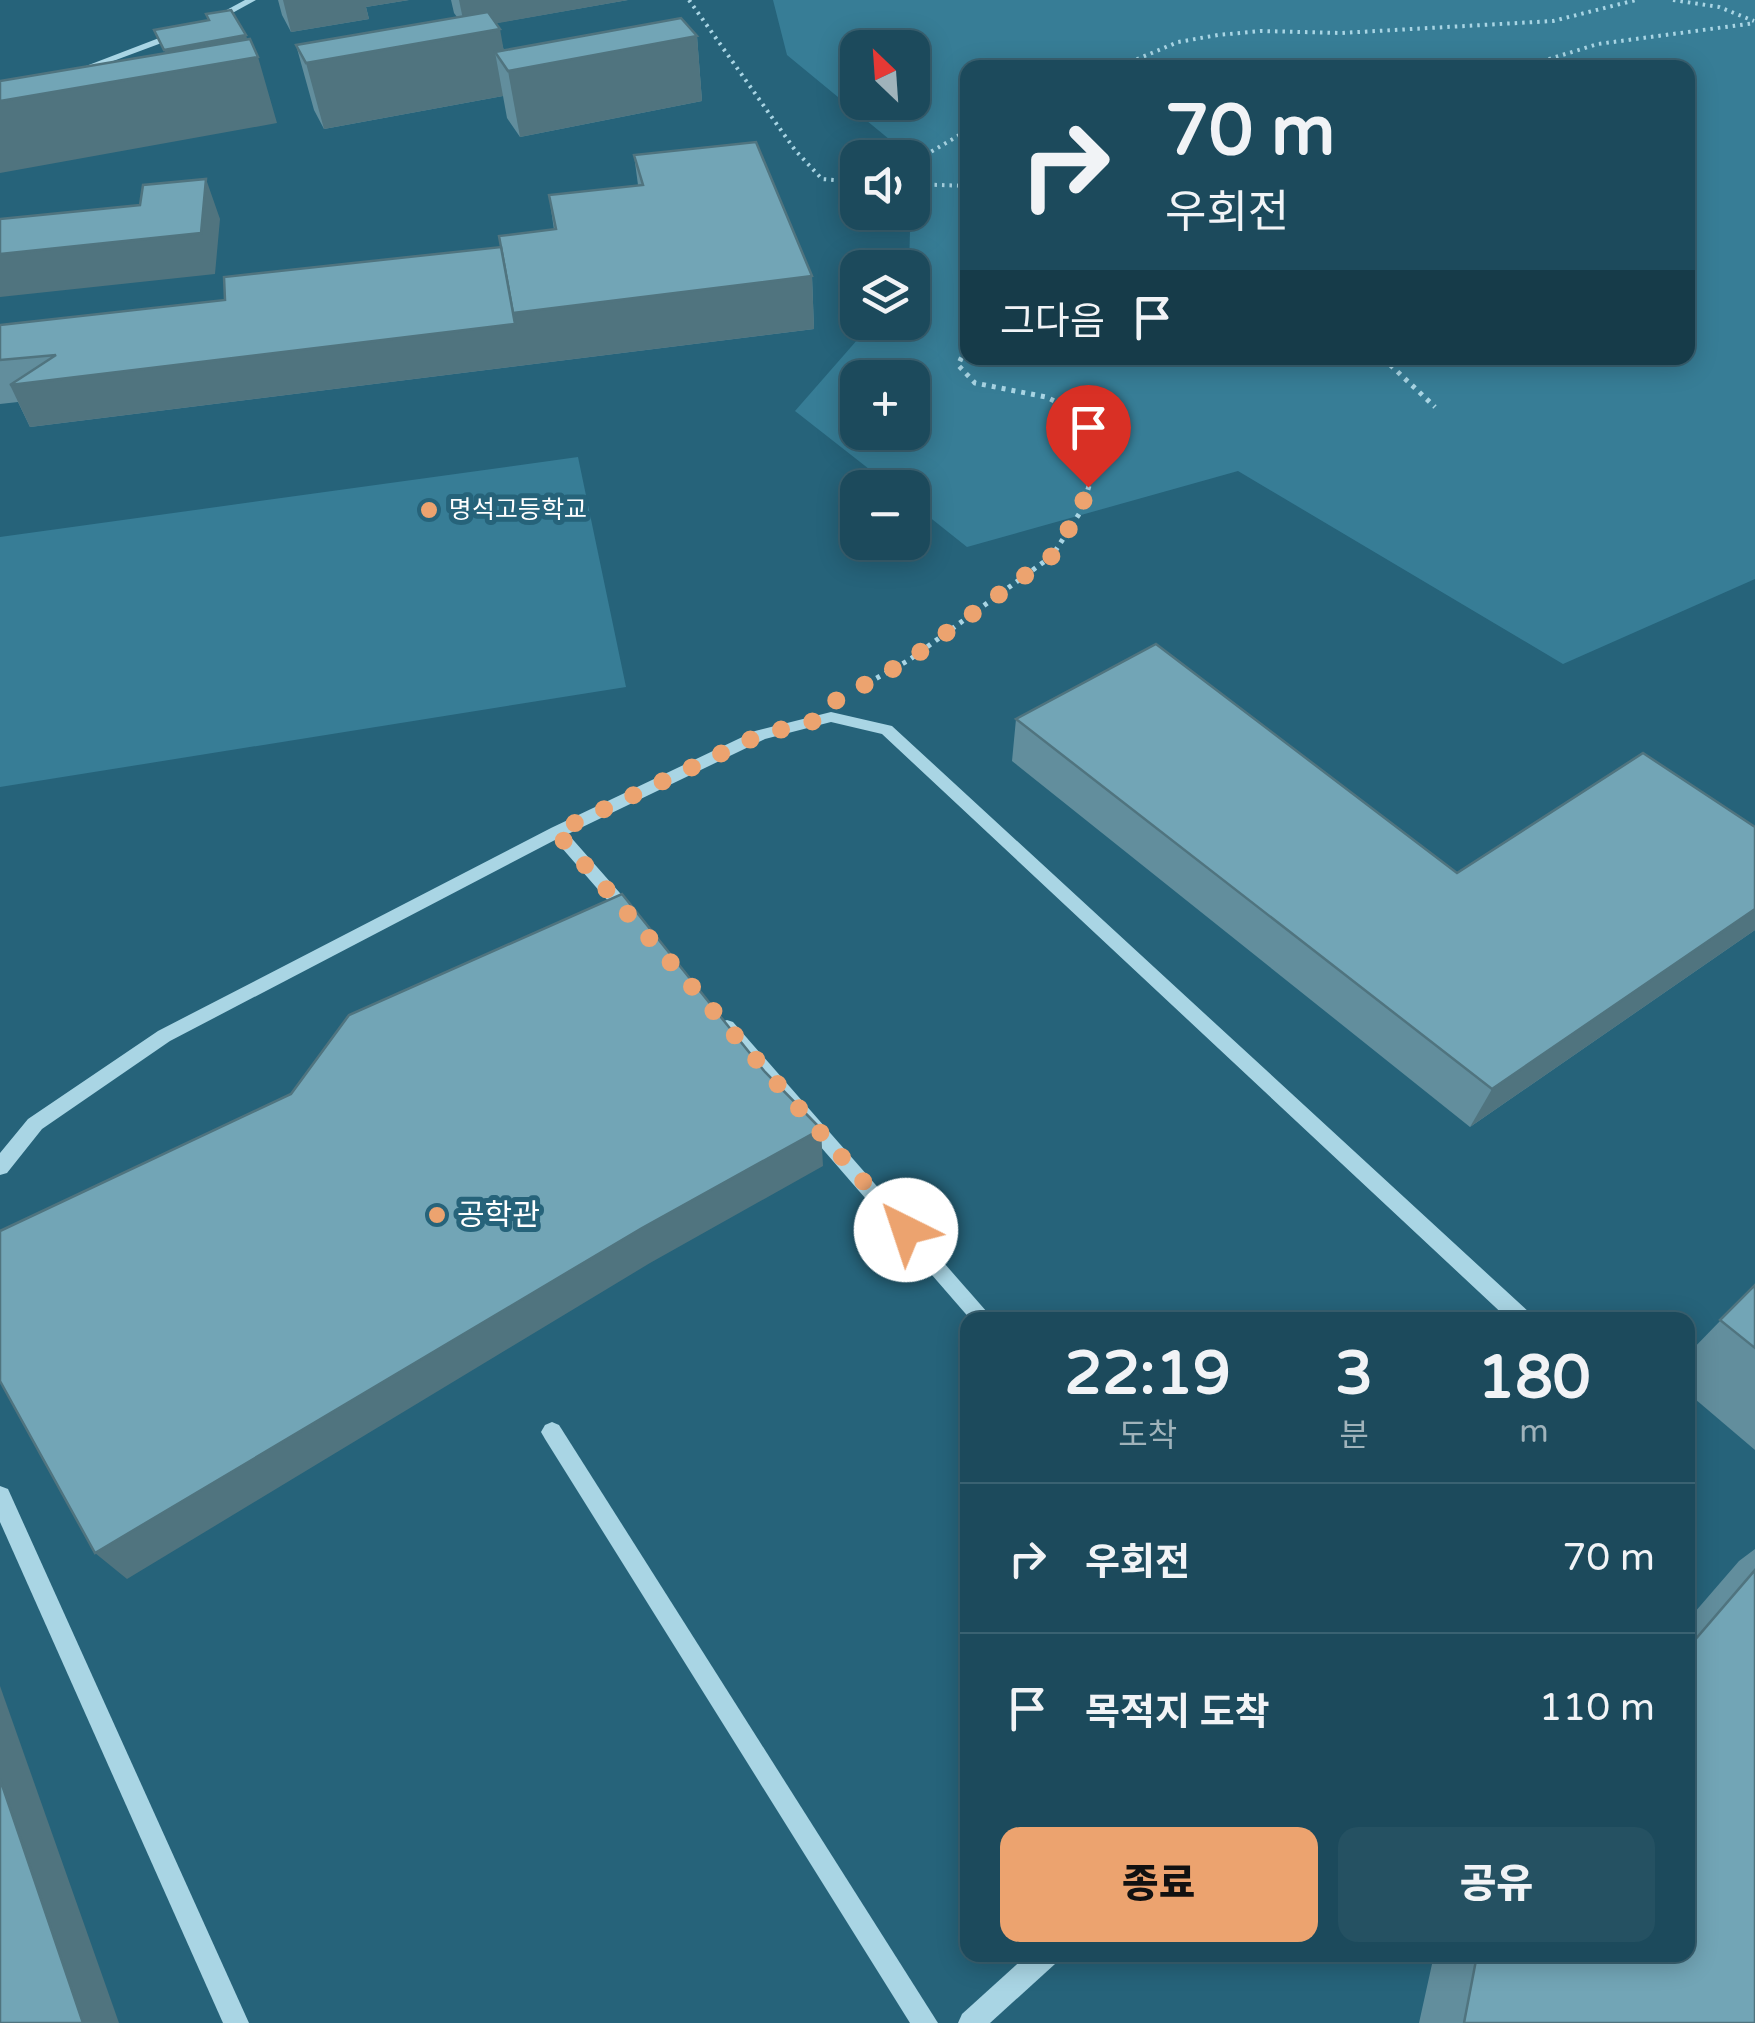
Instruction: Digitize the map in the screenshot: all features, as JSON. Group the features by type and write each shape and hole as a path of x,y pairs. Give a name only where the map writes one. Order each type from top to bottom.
{"street":[{"path":"62,76 195,27 252,0"},
{"path":"0,1167 35,1124 164,1036 556,832 760,735 831,717 886,730 1515,1312"},
{"path":"556,832 644,933"},
{"path":"710,1007 977,1312"},
{"path":"552,1432 925,2023"},
{"path":"0,1497 236,2023"},
{"path":"971,2023 1038,1962"}],"path":[{"path":"689,0 795,150 822,179 840,180"},
{"path":"1135,60 1178,42 1218,35 1262,31 1341,33 1553,21 1636,0"},
{"path":"1673,0 1719,8 1755,22"},
{"path":"1546,60 1598,44 1755,22"},
{"path":"930,152 960,135"},
{"path":"930,185 960,186"},
{"path":"814,721 828,705 909,660 1052,556 1080,511 1096,464 1082,414 1046,397 975,382 958,365 960,361"},
{"path":"1390,365 1435,407"}],"shaded area":[{"path":"773,0 1755,0 1755,579 1563,664 1238,471 967,547 930,518 930,470 870,470 845,450 930,450 930,360 840,360 840,446 795,411 857,340 930,340 930,250 909,250 910,230 930,230 930,140 890,140 866,120 930,120 930,30 840,30 840,99 787,55"},
{"path":"578,457 626,687 0,787 0,537"}],"building":[{"path":"231,10 246,35 164,50 154,30 209,20 206,14"},
{"path":"488,12 500,29 306,63 296,45"},
{"path":"681,18 697,36 508,71 495,52"},
{"path":"250,39 258,57 0,101 0,81"},
{"path":"756,142 812,276 513,313 499,236 556,229 549,195 643,185 634,155"},
{"path":"206,179 201,233 0,254 0,219 140,205 143,185"},
{"path":"501,247 515,324 10,385 56,355 0,360 0,325 225,300 224,277"},
{"path":"1156,644 1457,873 1643,753 1755,827 1755,909 1492,1089 1016,719"},
{"name":"공학관","path":"622,894 765,1072 821,1129 642,1228 95,1553 0,1381 0,1231 291,1094 349,1015"},
{"path":"1755,1285 1755,1348 1720,1320"},
{"path":"1755,1570 1755,2023 1464,2023 1476,1962 1695,1962 1695,1640"},
{"path":"0,1779 83,2023 0,2023"}],"place":[{"name":"명석고등학교","path":"429,510"},
{"name":"공학관","path":"437,1215"}],"route":[{"path":"906,1230 556,832 760,735 814,721 828,705 909,660 1052,556 1080,511 1088,487"}]}
